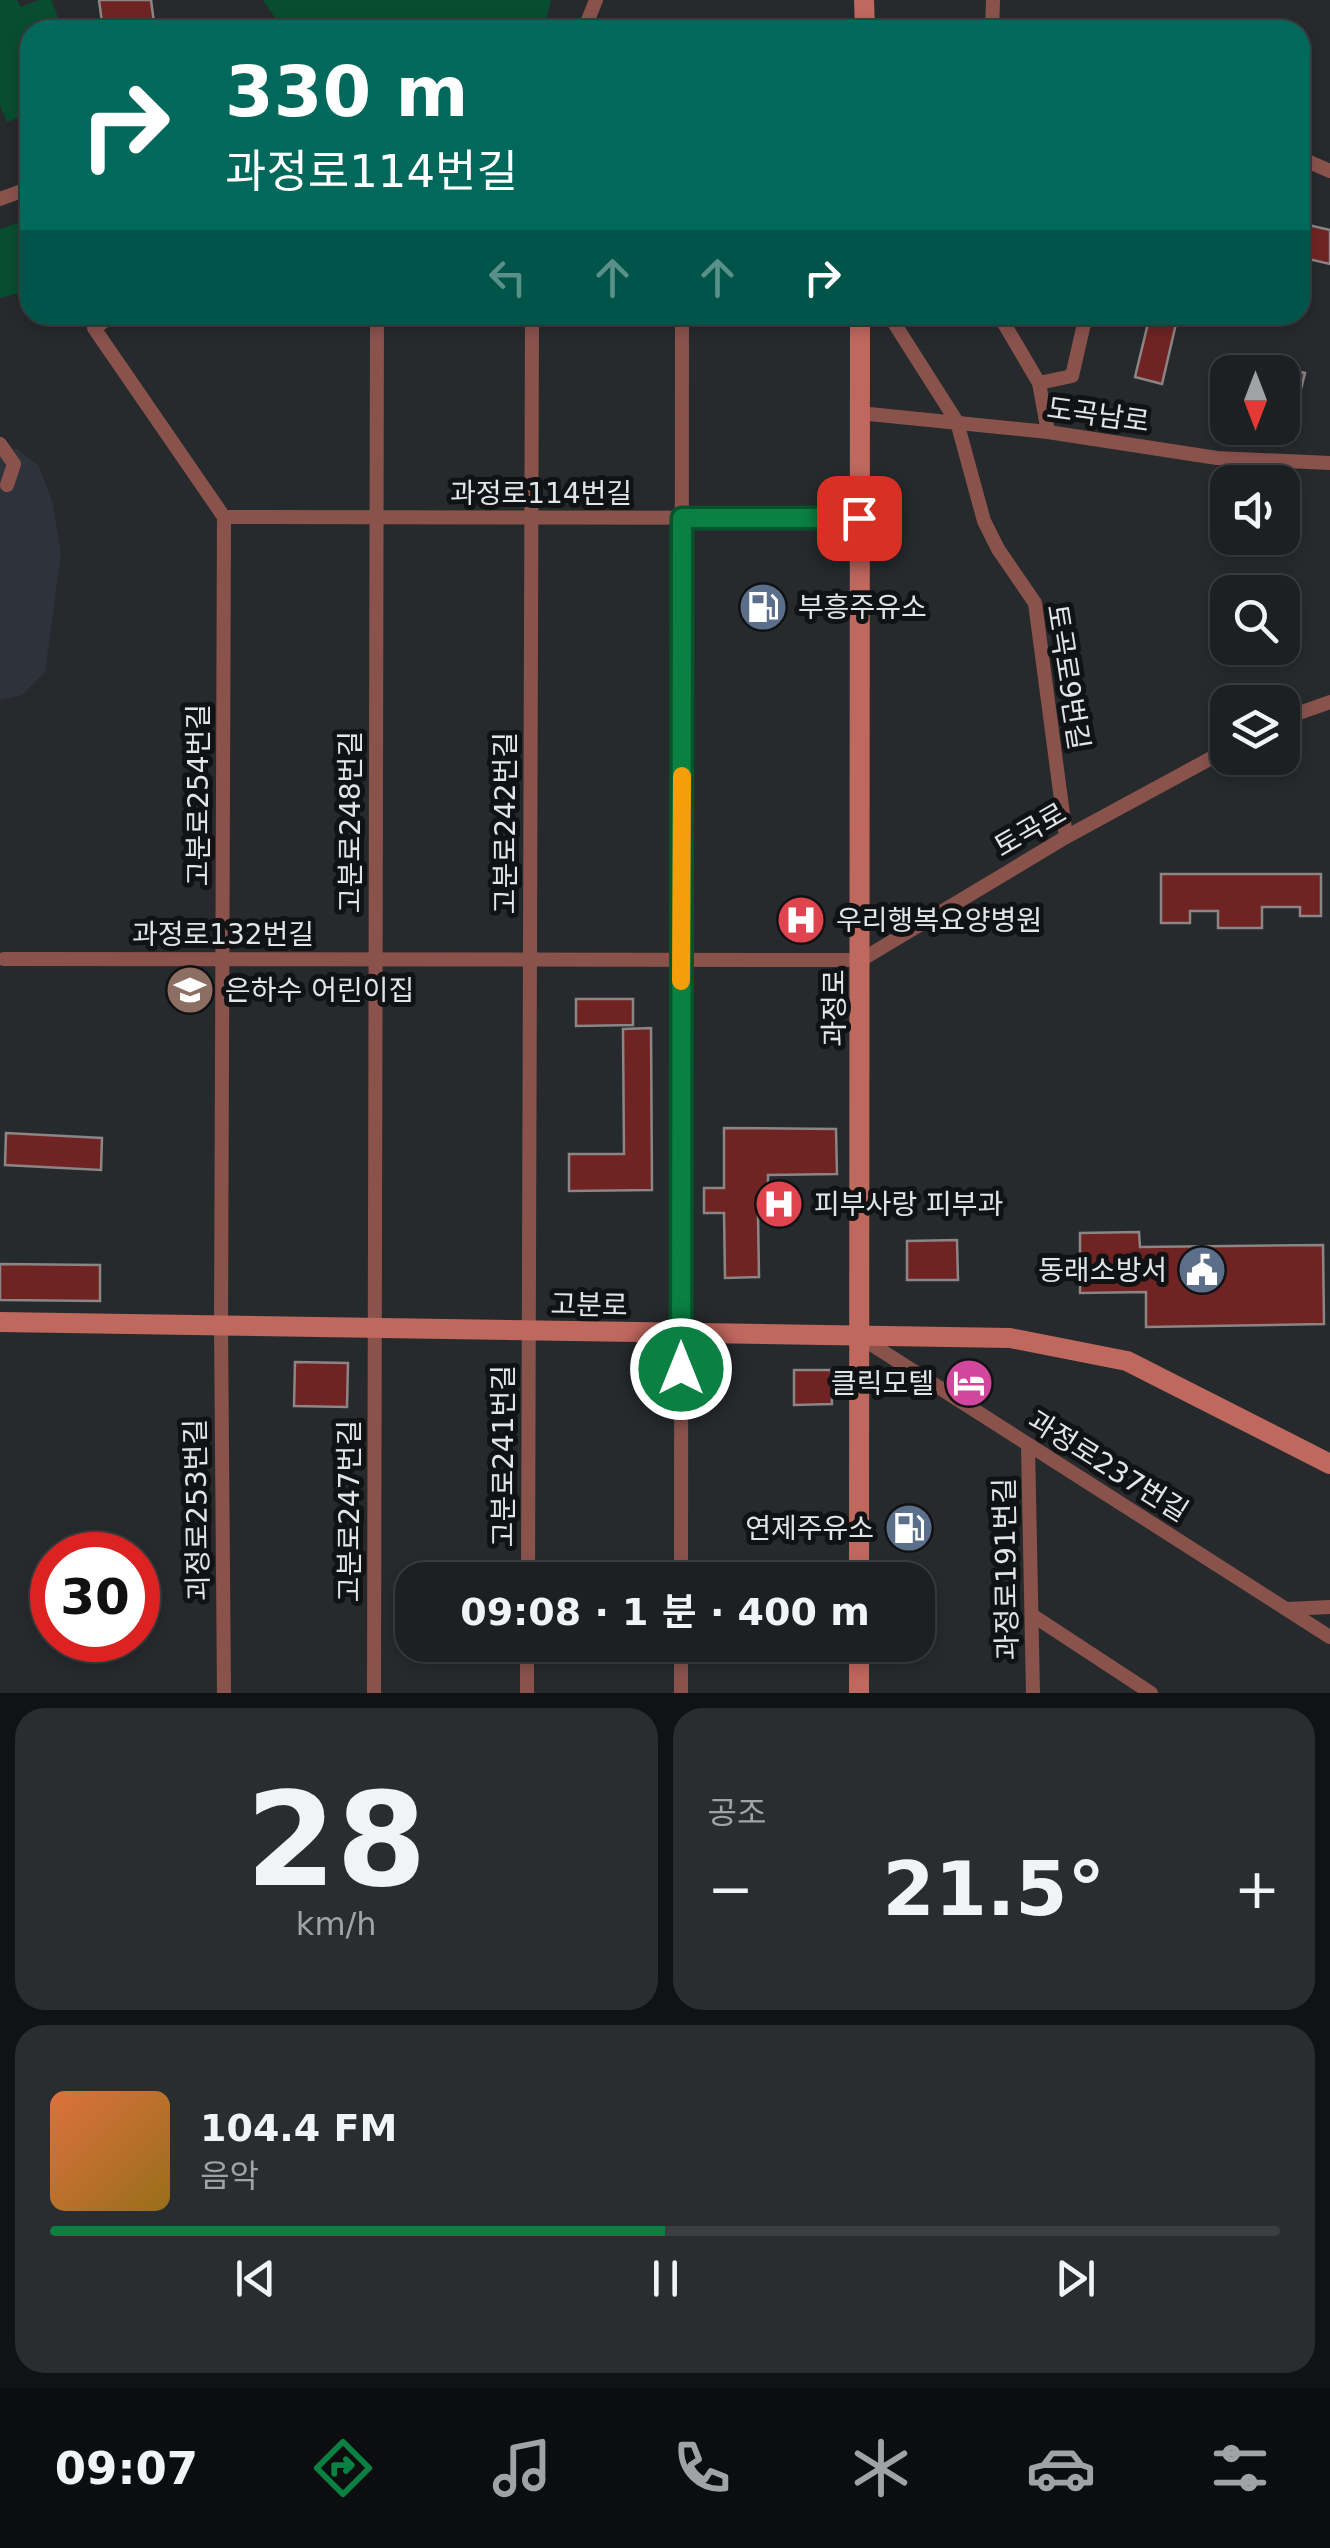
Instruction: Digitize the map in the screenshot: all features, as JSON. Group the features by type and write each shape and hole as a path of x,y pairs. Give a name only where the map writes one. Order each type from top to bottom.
{"main road":[{"name":"과정로","path":"859,1562 860,325"},
{"name":"고분로","path":"0,1322 1010,1338 1127,1360 1330,1464"},
{"path":"859,1662 859,1693"}],"street":[{"path":"99,325 94,328 224,517"},
{"name":"고분로248번길","path":"374,1329 377,325"},
{"name":"고분로242번길","path":"529,1331 532,325"},
{"path":"681,1562 682,325"},
{"path":"895,325 957,422"},
{"path":"1005,325 1039,383 1048,432"},
{"path":"1039,383 1072,376 1084,325"},
{"name":"도곡남로","path":"859,413 1048,432 1216,458 1330,463"},
{"name":"토곡로9번길","path":"957,422 984,520 998,549 1036,603 1066,837"},
{"path":"0,444 14,464 7,485"},
{"name":"과정로114번길","path":"224,517 859,518"},
{"name":"고분로254번길","path":"221,1326 224,517"},
{"path":"1300,713 1330,702"},
{"name":"토곡로","path":"862,960 1066,837 1210,759"},
{"name":"과정로132번길","path":"4,959 862,960"},
{"name":"괴정로253번길","path":"221,1326 224,1693"},
{"name":"고분로247번길","path":"374,1329 374,1693"},
{"name":"고분로241번길","path":"528,1562 529,1331"},
{"name":"과정로237번길","path":"859,1337 1330,1637"},
{"name":"과정로191번길","path":"1028,1445 1032,1693"},
{"path":"1287,1609 1330,1606"},
{"path":"1032,1615 1151,1693"},
{"path":"527,1662 527,1693"},
{"path":"681,1662 681,1693"}],"shaded area":[{"path":"0,448 17,449 39,466 52,501 61,554 45,672 22,695 0,700"}],"green space":[{"path":"0,0 17,0 21,7 51,0 59,20 20,20 20,117 7,122 0,106"},
{"path":"263,0 551,0 546,20 276,20"},
{"path":"20,222 20,293 0,298 0,229"}],"building":[{"path":"99,0 151,0 154,20 102,20"},
{"path":"1310,225 1330,230 1330,264 1310,259"},
{"path":"1148,325 1176,325 1162,384 1135,377"},
{"path":"1161,874 1321,874 1321,916 1300,916 1300,907 1262,907 1262,928 1218,928 1218,911 1190,911 1190,923 1161,923"},
{"path":"576,999 633,999 633,1025 576,1026"},
{"path":"651,1028 652,1190 569,1191 569,1154 624,1154 623,1029"},
{"path":"724,1128 836,1129 837,1174 768,1175 768,1214 758,1214 759,1277 725,1278 724,1213 704,1213 704,1188 724,1188"},
{"path":"6,1133 102,1138 101,1170 5,1165"},
{"name":"동래소방서","path":"1139,1232 1140,1247 1323,1245 1324,1324 1146,1327 1146,1292 1080,1293 1080,1233"},
{"path":"957,1240 958,1280 907,1280 907,1241"},
{"path":"0,1264 100,1265 100,1301 0,1300"},
{"path":"295,1362 348,1363 347,1407 294,1406"},
{"path":"794,1370 831,1370 832,1404 794,1405"}],"slow traffic":[{"path":"681,981 682,776"}],"place":[{"name":"부흥주유소","path":"763,607"},
{"name":"우리행복요양병원","path":"801,920"},
{"name":"은하수 어린이집","path":"190,990"},
{"name":"피부사랑 피부과","path":"779,1204"},
{"name":"동래소방서","path":"1202,1270"},
{"name":"클릭모텔","path":"969,1383"},
{"name":"연제주유소","path":"909,1528"}],"route":[{"path":"681,1369 682,518 859,518"}]}
